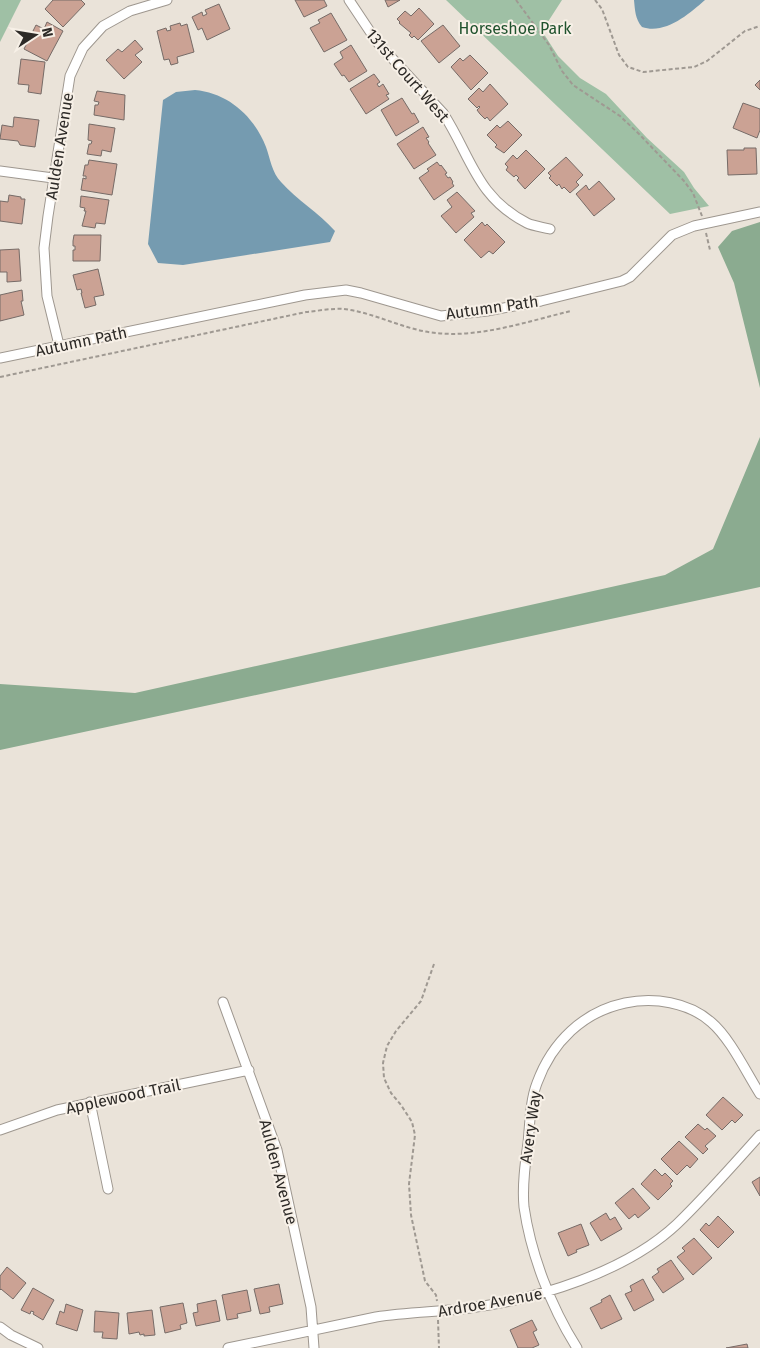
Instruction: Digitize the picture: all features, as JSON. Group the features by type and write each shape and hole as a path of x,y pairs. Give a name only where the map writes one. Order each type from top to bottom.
{"street":[{"name":"Aulden Avenue","path":"59,345 47,296 44,264 45,232 68,86 73,66 95,32 116,17 167,0"},
{"name":"131st Court West","path":"349,0 377,42 443,113 474,172 489,194 498,203 528,223 550,229"},
{"path":"0,171 53,178"},
{"name":"Autumn Path","path":"0,358 329,291 346,290 361,292 441,316 487,311 541,301 622,281 630,277 672,235 694,226 760,212"},
{"name":"Avery Way","path":"577,1348 565,1329 549,1292 534,1250 524,1206 524,1178 533,1098 537,1082 554,1051 573,1027 584,1019 615,1005 652,1000 668,1001 693,1010 712,1022 722,1033 760,1094"},
{"name":"Aulden Avenue","path":"223,1002 277,1150 311,1307 314,1348"},
{"name":"Applewood Trail","path":"0,1130 57,1110 90,1102 249,1070"},
{"path":"90,1102 108,1189"},
{"name":"Ardroe Avenue","path":"228,1348 398,1313 437,1312 490,1305 549,1292 612,1267 649,1246 676,1225 760,1136"},
{"path":"0,1327 11,1335 38,1348"}],"path":[{"path":"516,0 549,45 562,71 573,85 620,116 684,181"},
{"path":"595,0 602,9 619,54 628,67 644,72 694,67 707,61 746,31 760,26"},
{"path":"0,377 306,312 342,309 361,312 418,331 438,334 462,334 490,330 571,311"},
{"path":"434,964 421,1001 396,1031 387,1046 383,1063 384,1078 390,1093 401,1105 412,1122 415,1135 409,1184 411,1214 426,1281 436,1295 439,1348"}],"green space":[{"path":"0,0 21,0 0,42"},
{"name":"Horseshoe Park","path":"446,0 562,0 542,31 558,56 580,78 606,94 647,138 684,172 709,206 670,214"},
{"path":"760,222 760,388 734,283 718,247 732,231"},
{"path":"760,437 760,587 0,750 0,684 135,693 665,575 713,549"}],"water":[{"path":"634,0 705,0 676,22 668,26 651,29 642,27 638,21"},
{"path":"195,90 207,92 229,101 247,116 261,136 273,170 278,178 287,189 335,231 330,242 183,265 158,263 148,244 163,100 176,92"}],"building":[{"path":"53,0 81,0 85,4 63,27 45,9"},
{"path":"295,0 324,0 327,6 304,17"},
{"path":"385,0 400,0 388,7"},
{"path":"219,4 230,29 207,40 202,28 198,30 192,17 202,12 203,16 207,14 205,10"},
{"path":"419,8 434,24 418,40 414,36 412,38 409,35 411,33 397,19 405,11 411,16"},
{"path":"331,13 347,40 324,52 310,28 320,23 318,20"},
{"path":"47,22 63,31 47,61 24,49 36,25 44,29"},
{"path":"180,23 181,26 187,24 194,52 177,57 178,63 171,65 169,59 164,60 157,31 166,28 167,31 171,30 170,26"},
{"path":"443,25 460,46 439,63 421,41"},
{"path":"135,40 143,49 135,55 142,62 124,79 106,60 118,49 122,52"},
{"path":"351,45 367,71 349,82 344,75 342,76 334,64 343,58 340,52"},
{"path":"470,55 488,73 471,90 451,67 460,58 463,61"},
{"path":"21,59 45,62 41,94 28,92 29,85 18,84"},
{"path":"374,74 380,82 377,84 379,87 383,84 389,94 386,95 389,99 366,114 350,89"},
{"path":"760,80 760,90 755,85"},
{"path":"490,84 508,104 490,121 487,117 485,119 477,110 479,106 477,108 468,99 479,88 483,92"},
{"path":"97,91 125,95 124,120 94,115 95,105 98,105 99,102 94,101"},
{"path":"402,98 419,122 396,136 381,110"},
{"path":"743,103 760,109 760,130 757,138 733,128"},
{"path":"14,117 39,120 35,147 20,145 18,141 0,139 2,125 13,127"},
{"path":"508,121 522,135 504,153 495,147 497,145 487,135 497,125 500,128"},
{"path":"89,124 115,128 111,152 102,150 101,156 87,154 89,144 92,141 88,140"},
{"path":"423,127 429,137 426,138 428,143 436,155 414,169 397,144"},
{"path":"744,148 756,148 757,174 728,175 727,150 744,150"},
{"path":"526,150 545,169 525,189 517,180 519,178 516,175 514,177 506,170 508,167 505,164 513,155 517,159"},
{"path":"566,157 583,175 576,182 579,185 570,193 564,187 562,189 559,184 557,186 549,178 551,176 548,173"},
{"path":"89,160 117,164 112,195 81,190 83,178 86,179 86,176 83,176 85,165 88,165"},
{"path":"437,162 447,173 445,174 448,178 450,177 454,186 434,200 419,178"},
{"path":"599,181 615,199 594,216 576,194 586,185 589,190"},
{"path":"457,192 475,211 471,213 474,217 456,233 441,216 452,207 447,200"},
{"path":"9,195 25,199 22,224 0,221 0,201 8,202"},
{"path":"81,196 109,200 105,224 96,223 95,228 82,226 86,211 84,211 85,208 80,207"},
{"path":"482,222 485,226 487,224 505,242 493,254 489,251 481,258 464,240"},
{"path":"74,235 101,235 100,261 73,261 73,250 75,250 75,246 73,246"},
{"path":"19,249 21,281 7,282 7,272 0,272 0,250"},
{"path":"98,269 104,295 94,297 96,305 85,308 81,289 77,290 73,275"},
{"path":"22,290 23,301 21,301 24,315 0,321 0,295"},
{"path":"723,1097 743,1115 735,1123 732,1120 722,1130 706,1115"},
{"path":"698,1124 705,1130 707,1128 716,1136 705,1146 708,1149 703,1154 685,1137"},
{"path":"679,1141 698,1159 690,1168 687,1165 677,1175 661,1159"},
{"path":"655,1169 662,1176 665,1173 673,1181 670,1184 672,1186 658,1200 641,1184"},
{"path":"760,1177 760,1196 752,1182"},
{"path":"633,1188 650,1208 638,1218 635,1214 629,1219 615,1203"},
{"path":"606,1213 610,1220 615,1217 622,1229 601,1241 590,1223"},
{"path":"718,1216 734,1232 718,1248 700,1230 706,1223 709,1226"},
{"path":"581,1224 589,1245 576,1250 577,1252 568,1256 558,1233"},
{"path":"694,1238 712,1258 693,1275 677,1257 685,1251 682,1248"},
{"path":"671,1260 684,1279 663,1293 652,1277 659,1272 657,1269"},
{"path":"7,1267 26,1283 13,1299 0,1290 0,1276"},
{"path":"643,1279 654,1300 634,1311 625,1294 632,1291 630,1286"},
{"path":"279,1284 283,1304 269,1307 270,1312 260,1314 254,1289"},
{"path":"33,1288 54,1300 43,1320 33,1314 34,1312 31,1311 30,1314 21,1310"},
{"path":"247,1290 251,1311 237,1314 238,1318 227,1320 222,1295"},
{"path":"610,1295 622,1319 601,1329 590,1308 602,1302 601,1300"},
{"path":"216,1300 220,1321 196,1326 193,1313 198,1312 197,1304"},
{"path":"183,1303 187,1323 180,1325 181,1329 165,1333 160,1307"},
{"path":"66,1304 83,1310 77,1331 56,1324 60,1311 64,1313"},
{"path":"152,1310 155,1335 144,1336 144,1334 140,1335 139,1332 129,1334 127,1313"},
{"path":"95,1311 119,1313 117,1339 102,1338 103,1332 94,1332"},
{"path":"532,1320 537,1330 533,1332 539,1345 532,1348 518,1348 510,1330"},
{"path":"747,1344 748,1348 726,1348"}]}
